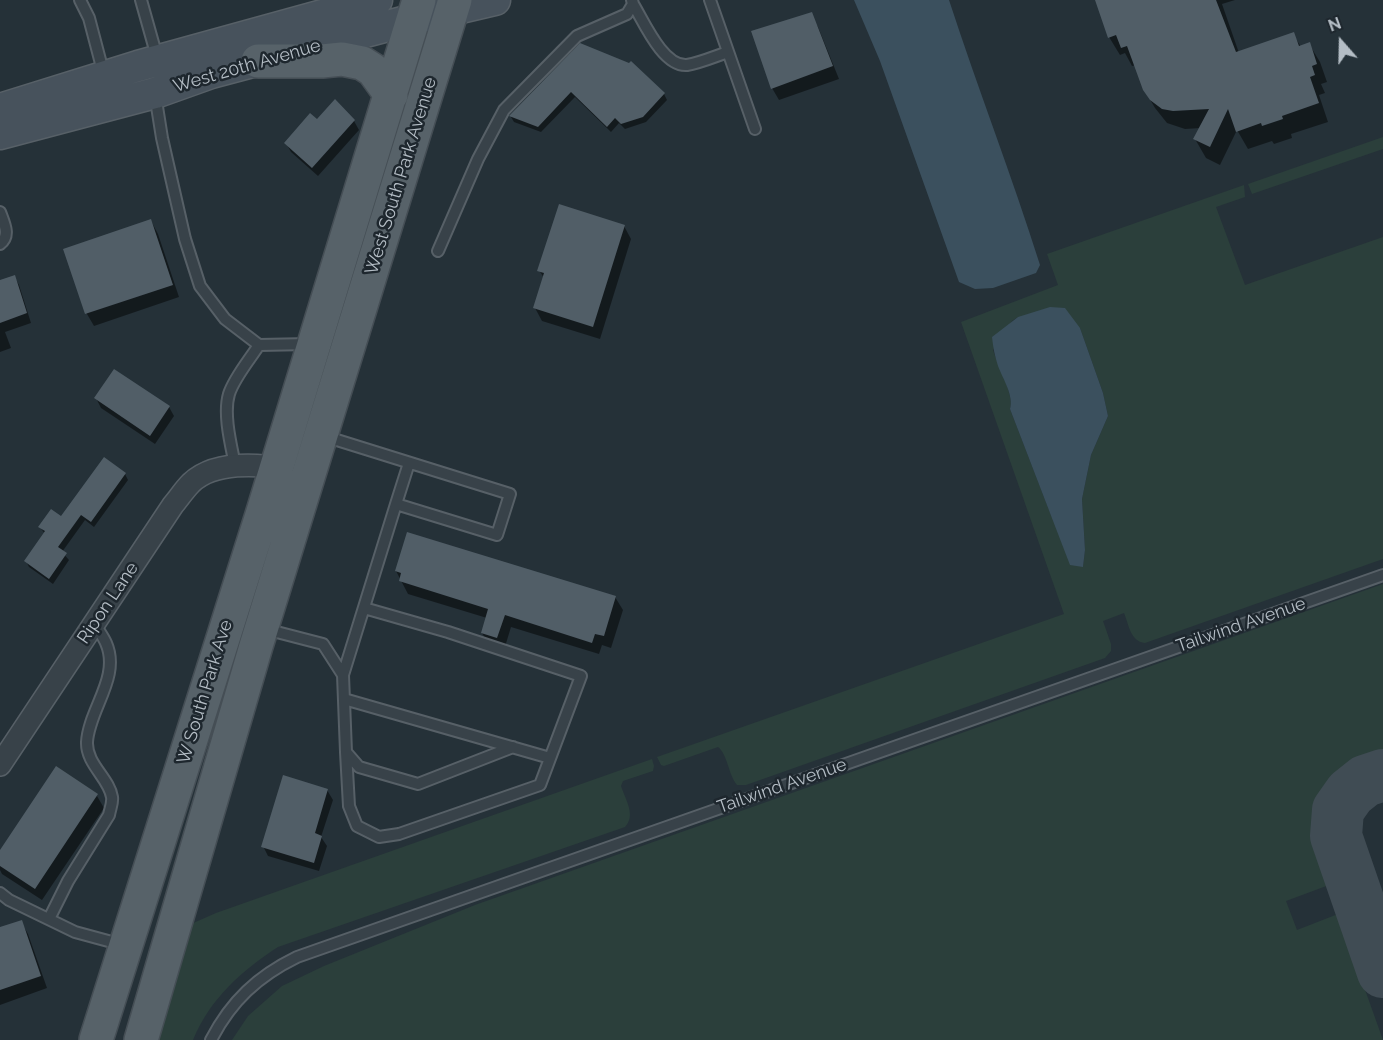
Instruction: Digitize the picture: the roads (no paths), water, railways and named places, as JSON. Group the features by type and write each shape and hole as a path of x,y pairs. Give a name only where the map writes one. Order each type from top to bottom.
{"main road":[{"name":"West South Park Avenue","path":"347,351 454,5"},
{"name":"West South Park Avenue","path":"313,344 417,9"},
{"path":"258,61 322,61 342,58 362,63 373,70 391,95"},
{"name":"W South Park Ave","path":"96,1040 313,344"},
{"name":"W South Park Ave","path":"141,1040 261,629 347,351"}],"street":[{"name":"West 20th Avenue","path":"0,134 109,91 156,77 377,0"},
{"name":"West 20th Avenue","path":"156,77 211,73 258,61 417,9 495,0"},
{"name":"West 20th Avenue","path":"0,109 109,91"},
{"path":"235,465 276,467 310,473"},
{"name":"Ripon Lane","path":"0,765 173,505 192,482 206,474 235,465"}],"lane":[{"path":"80,0 89,18 109,91"},
{"path":"141,0 156,77 162,138 185,239 200,286 225,319 259,345 313,344"},
{"path":"710,0 755,129"},
{"path":"632,2 663,53 674,62 687,65 728,52"},
{"path":"438,251 478,159 504,110 577,36 627,14 632,2"},
{"path":"0,212 7,233 0,244"},
{"path":"235,465 228,427 229,394 259,345"},
{"path":"321,435 510,494 497,535 396,504"},
{"path":"364,608 448,632 581,676 540,785 399,834 379,837 357,826 349,806 343,675 409,463"},
{"name":"Tailwind Avenue","path":"211,1040 234,1004 252,985 273,969 297,957 1383,575"},
{"path":"49,919 68,881 109,815 112,796 93,764 87,743 93,717 106,687 110,668 107,645 94,623"},
{"path":"261,629 323,644 343,675"},
{"path":"344,699 550,758"},
{"path":"346,752 359,767 418,784 513,747"},
{"path":"0,892 9,900 75,932 126,946"}],"water":[{"path":"854,0 949,0 1040,265 1036,273 993,288 975,289 959,282 880,61"},
{"path":"1050,307 1065,308 1080,328 1103,393 1108,416 1091,455 1082,499 1085,550 1083,567 1070,565 1010,409 1009,393 998,366 992,341 992,337 1018,317"}]}
